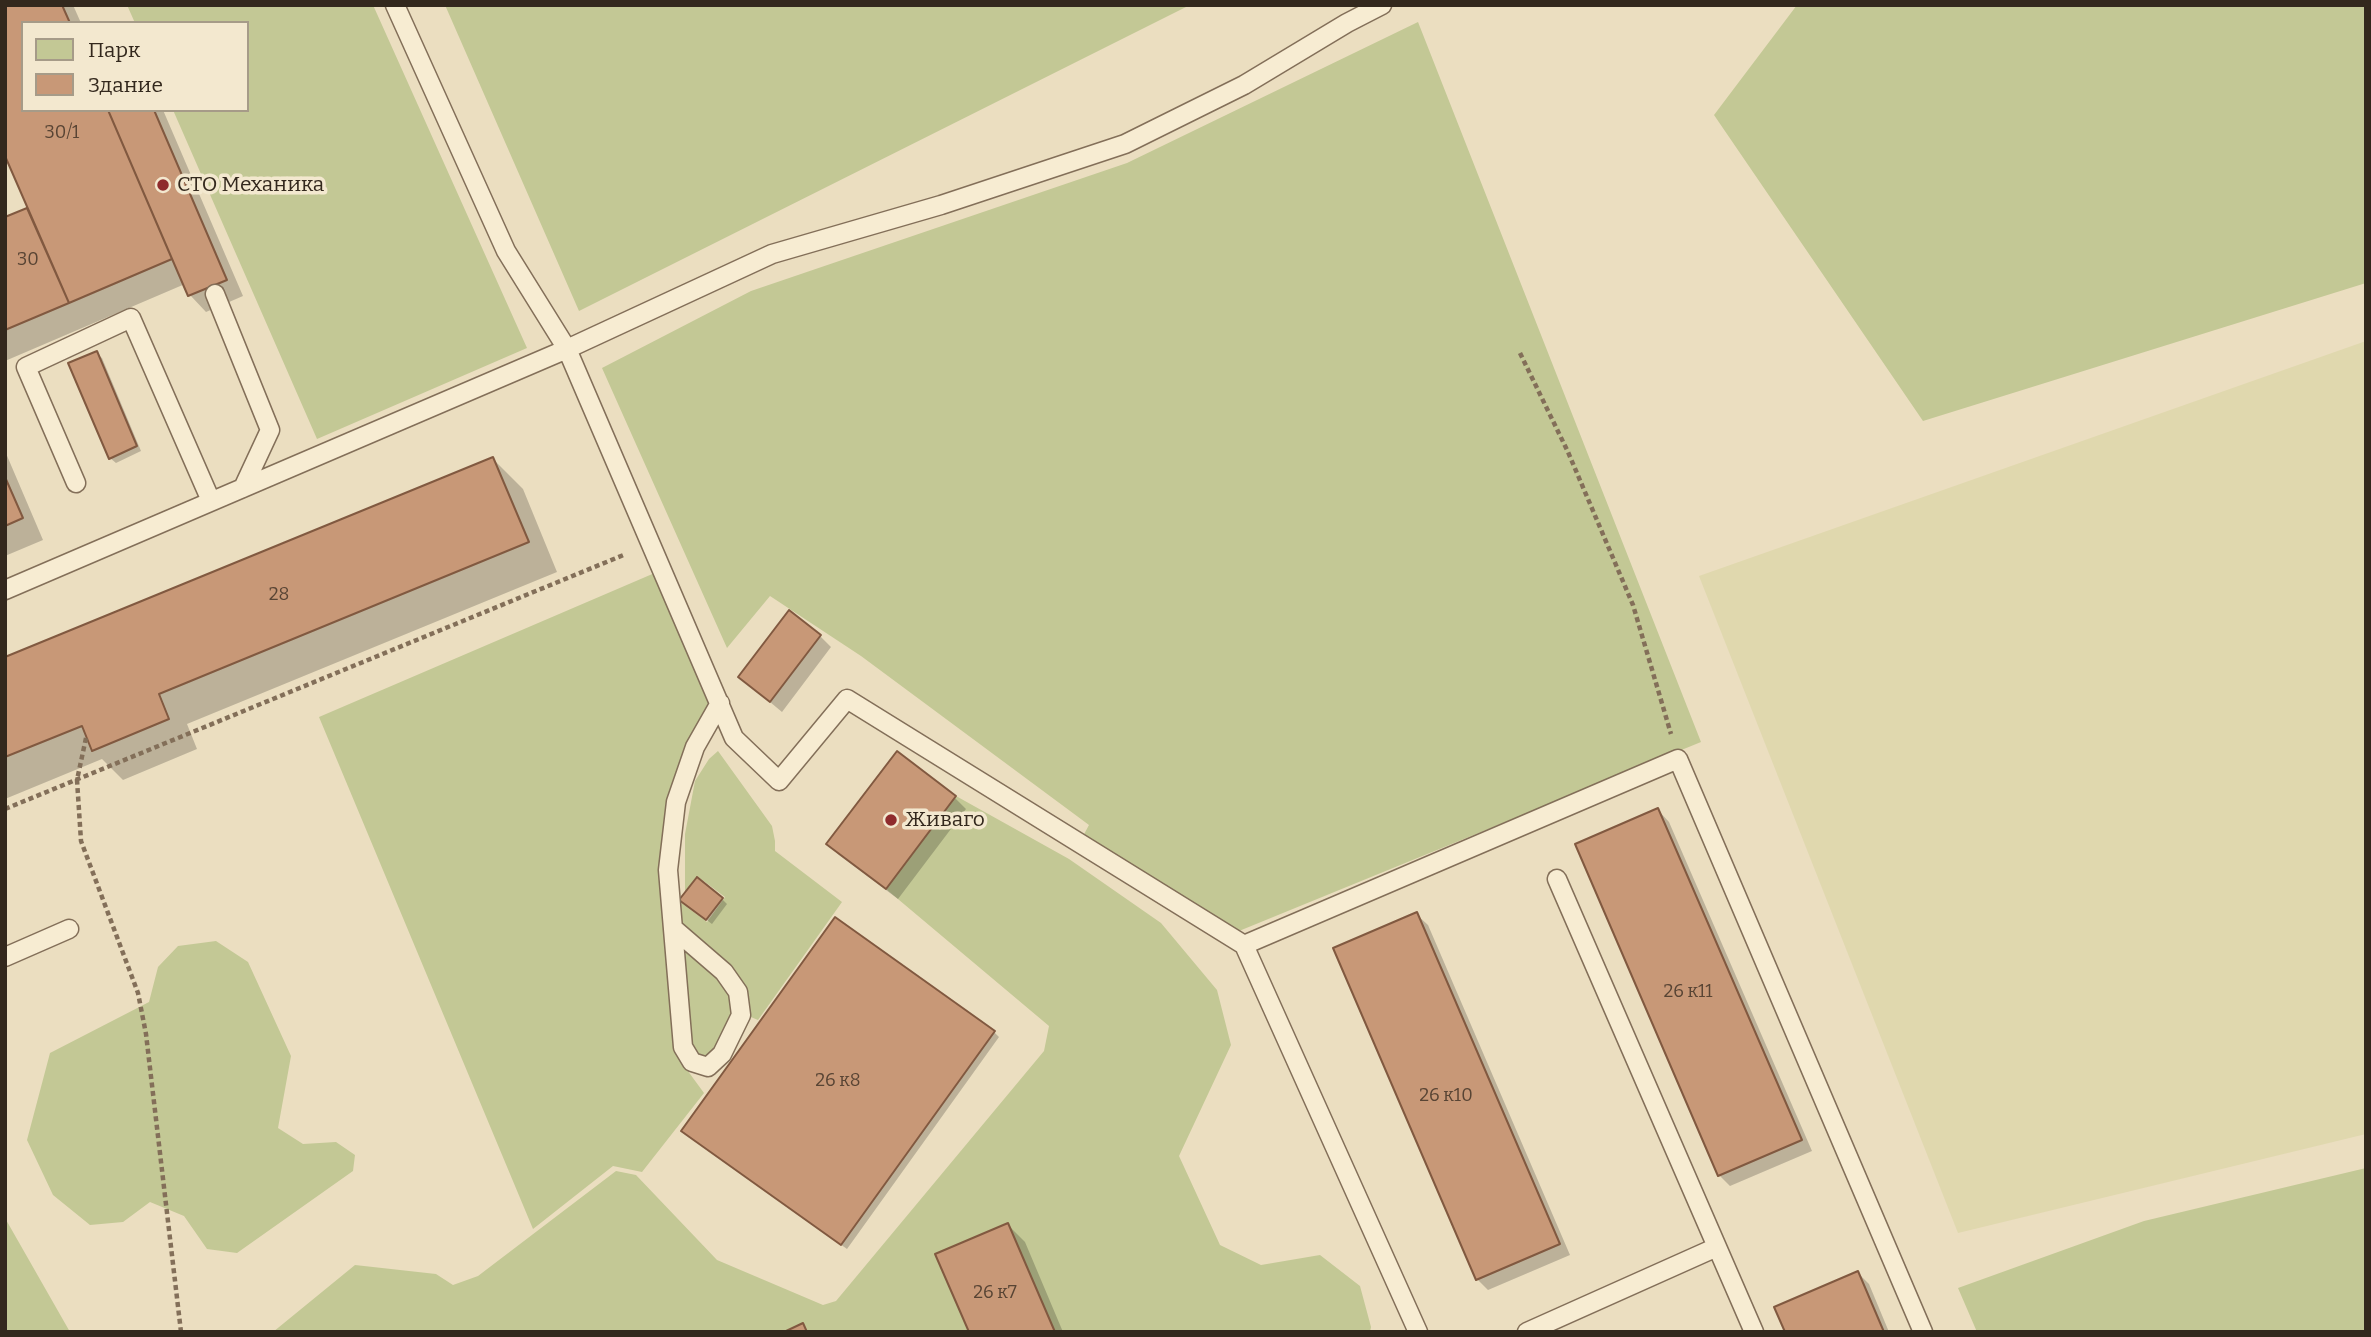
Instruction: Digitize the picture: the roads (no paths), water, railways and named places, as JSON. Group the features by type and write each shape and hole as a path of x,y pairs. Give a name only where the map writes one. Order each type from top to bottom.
{"lane":[{"path":"395,5 506,251 567,349 734,738 779,781 847,699 1244,945 1418,1332"},
{"path":"5,590 567,349 772,254 941,205 1125,144 1244,85 1382,5"},
{"path":"215,294 270,430 243,488"},
{"path":"76,483 26,367 131,317 211,501"},
{"path":"673,929 724,972 738,992 741,1014 722,1054 708,1067 692,1062 683,1047 673,929 668,870 676,802 695,747 720,703"},
{"path":"1244,945 1678,759 1923,1332"},
{"path":"1557,879 1754,1332"},
{"path":"5,957 69,929"},
{"path":"1527,1332 1717,1247"}],"place":[{"name":"СТО Механика","path":"163,185"},
{"name":"Живаго","path":"891,820"}]}
